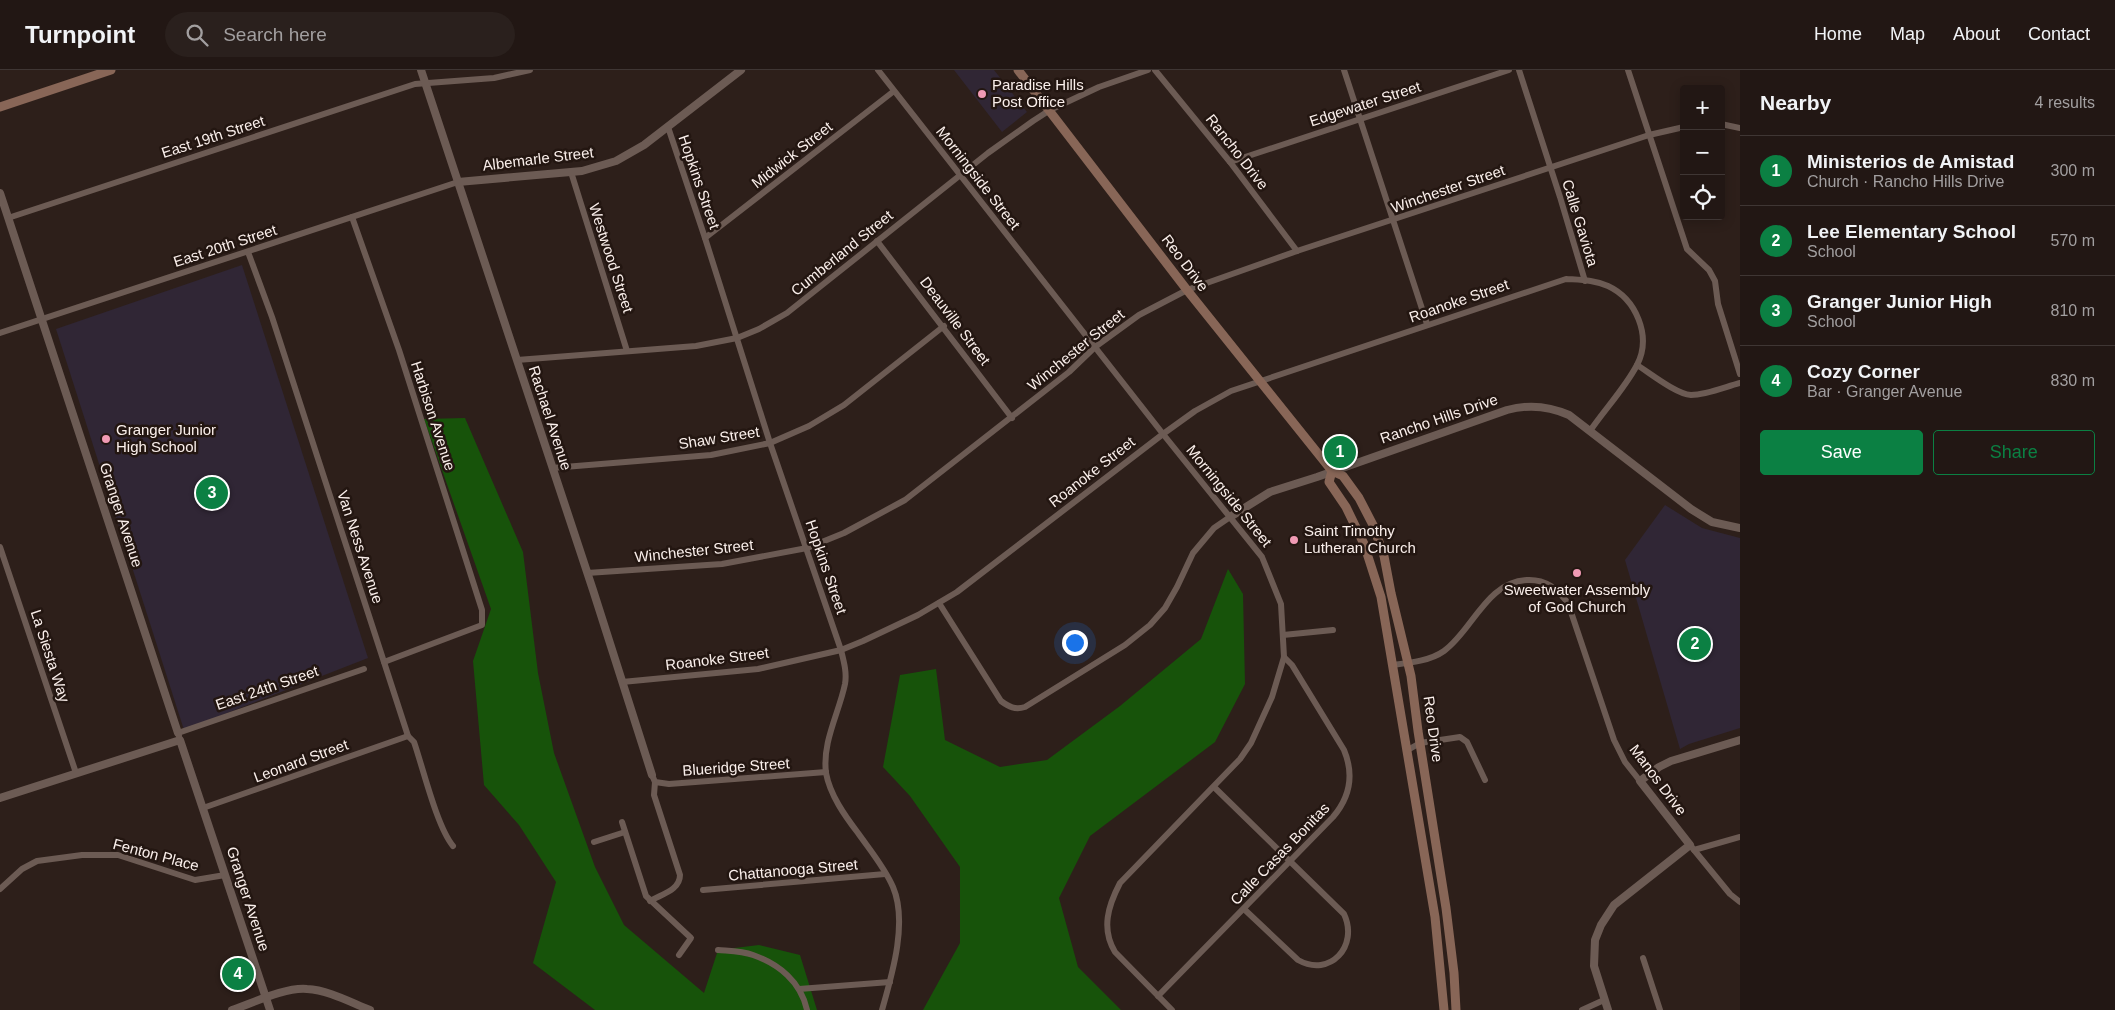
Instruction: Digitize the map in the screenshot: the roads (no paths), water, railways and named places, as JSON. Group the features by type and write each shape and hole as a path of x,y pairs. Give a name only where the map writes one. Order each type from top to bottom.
{"main road":[{"path":"0,107 111,70"},
{"name":"Reo Drive","path":"1018,70 1187,290 1332,471 1343,476 1373,524 1384,556 1408,663 1446,908 1454,973 1456,1010"},
{"name":"Reo Drive","path":"1332,471 1329,482 1346,507 1359,532 1373,568 1381,597 1435,917 1444,1010"}],"street":[{"name":"Rachael Avenue","path":"421,70 654,778"},
{"name":"East 19th Street","path":"8,218 415,84 494,78 530,70"},
{"name":"Albemarle Street","path":"458,182 571,172 594,168 616,161 644,145 741,70"},
{"name":"Morningside Street","path":"878,70 1163,434 1262,557 1281,604 1284,657 1272,697 1251,743 1240,759 1214,787 1120,883 1110,903 1106,919 1112,947 1172,1010"},
{"name":"Cumberland Street","path":"517,360 696,346 737,338 759,329 787,313 988,153 1050,110 1099,87 1148,70"},
{"name":"Rancho Drive","path":"1155,70 1230,162 1297,251"},
{"path":"1344,70 1427,324"},
{"name":"Edgewater Street","path":"1230,162 1509,70"},
{"name":"Calle Gaviota","path":"1519,70 1585,280 1608,286 1622,295 1632,307 1639,321 1642,336 1641,351 1637,365 1590,430"},
{"path":"1628,70 1687,249 1709,270 1715,281 1718,304 1740,374"},
{"name":"Midwick Street","path":"705,238 894,91"},
{"path":"1725,125 1740,128"},
{"name":"Hopkins Street","path":"668,127 770,443 841,650 845,669 845,683 827,750 826,772 831,788 844,813 886,874 895,892 900,920 890,982 882,1010"},
{"name":"Winchester Street","path":"588,573 722,564 807,548 855,528 905,500 1012,418 1069,372 1095,347 1139,315 1187,290 1297,251 1393,221 1649,135 1680,127"},
{"name":"Westwood Street","path":"571,172 627,351"},
{"name":"East 20th Street","path":"0,333 458,182"},
{"name":"Granger Avenue","path":"0,193 270,1010"},
{"name":"Harbison Avenue","path":"352,217 399,350 482,610 482,625 384,662"},
{"name":"Deauville Street","path":"877,241 944,326 1012,418"},
{"name":"Van Ness Avenue","path":"248,252 272,317 408,736 414,742 438,817 453,846"},
{"name":"Roanoke Street","path":"622,682 758,669 841,650 918,615 939,603 971,581 1163,434 1195,411 1231,391 1566,279 1585,280"},
{"name":"Shaw Street","path":"552,468 712,455 770,443 809,426 844,405 944,326"},
{"path":"1637,365 1675,389 1689,395 1704,394 1740,383"},
{"name":"Rancho Hills Drive","path":"939,603 998,696 1009,707 1018,709 1025,707 1125,645 1150,625 1165,608 1193,553 1214,528 1270,492 1515,408 1539,406 1554,409 1575,419 1691,509 1712,522 1740,528"},
{"name":"La Siesta Way","path":"0,546 76,773"},
{"name":"Manos Drive","path":"1408,663 1428,658 1446,649 1502,587 1520,580 1542,582 1558,590 1568,603 1614,740 1625,762 1692,848 1730,894 1740,902"},
{"path":"1283,635 1333,630"},
{"name":"Calle Casas Bonitas","path":"1158,996 1291,861 1338,811 1346,798 1350,777 1349,763 1344,750 1292,665 1284,657"},
{"path":"1392,665 1408,663"},
{"name":"East 24th Street","path":"0,798 76,773 364,669"},
{"name":"Leonard Street","path":"203,808 408,736"},
{"path":"1406,752 1420,743 1460,737 1467,742 1485,780"},
{"path":"1640,781 1671,761 1740,740"},
{"name":"Blueridge Street","path":"654,778 668,784 826,772"},
{"path":"650,901 676,887 680,882 680,875 654,795 654,778"},
{"path":"1214,787 1344,914 1349,934 1346,945 1333,961 1314,966 1303,963 1244,909"},
{"path":"622,822 646,896 691,938 679,955"},
{"path":"594,842 624,832"},
{"path":"1608,1010 1594,957 1595,940 1604,918 1614,905 1692,848 1740,837"},
{"name":"Fenton Place","path":"0,889 22,869 38,862 100,854 127,857 195,880 225,875"},
{"name":"Chattanooga Street","path":"703,890 886,874"},
{"path":"718,950 751,954 785,972 799,989 807,1010"},
{"path":"1643,958 1660,1010"},
{"path":"799,989 890,982"},
{"path":"232,1010 266,998 306,988 324,992 370,1010"},
{"path":"1582,1010 1604,1000"}],"place":[{"name":"Paradise Hills Post Office","path":"982,94"},
{"name":"Granger Junior High School","path":"106,439"},
{"name":"Ministerios de Amistad","path":"1340,452"},
{"name":"Granger Junior High","path":"212,493"},
{"name":"Saint Timothy Lutheran Church","path":"1294,540"},
{"name":"Sweetwater Assembly of God Church","path":"1577,573"},
{"name":"Lee Elementary School","path":"1695,644"},
{"name":"Cozy Corner","path":"238,974"}]}
